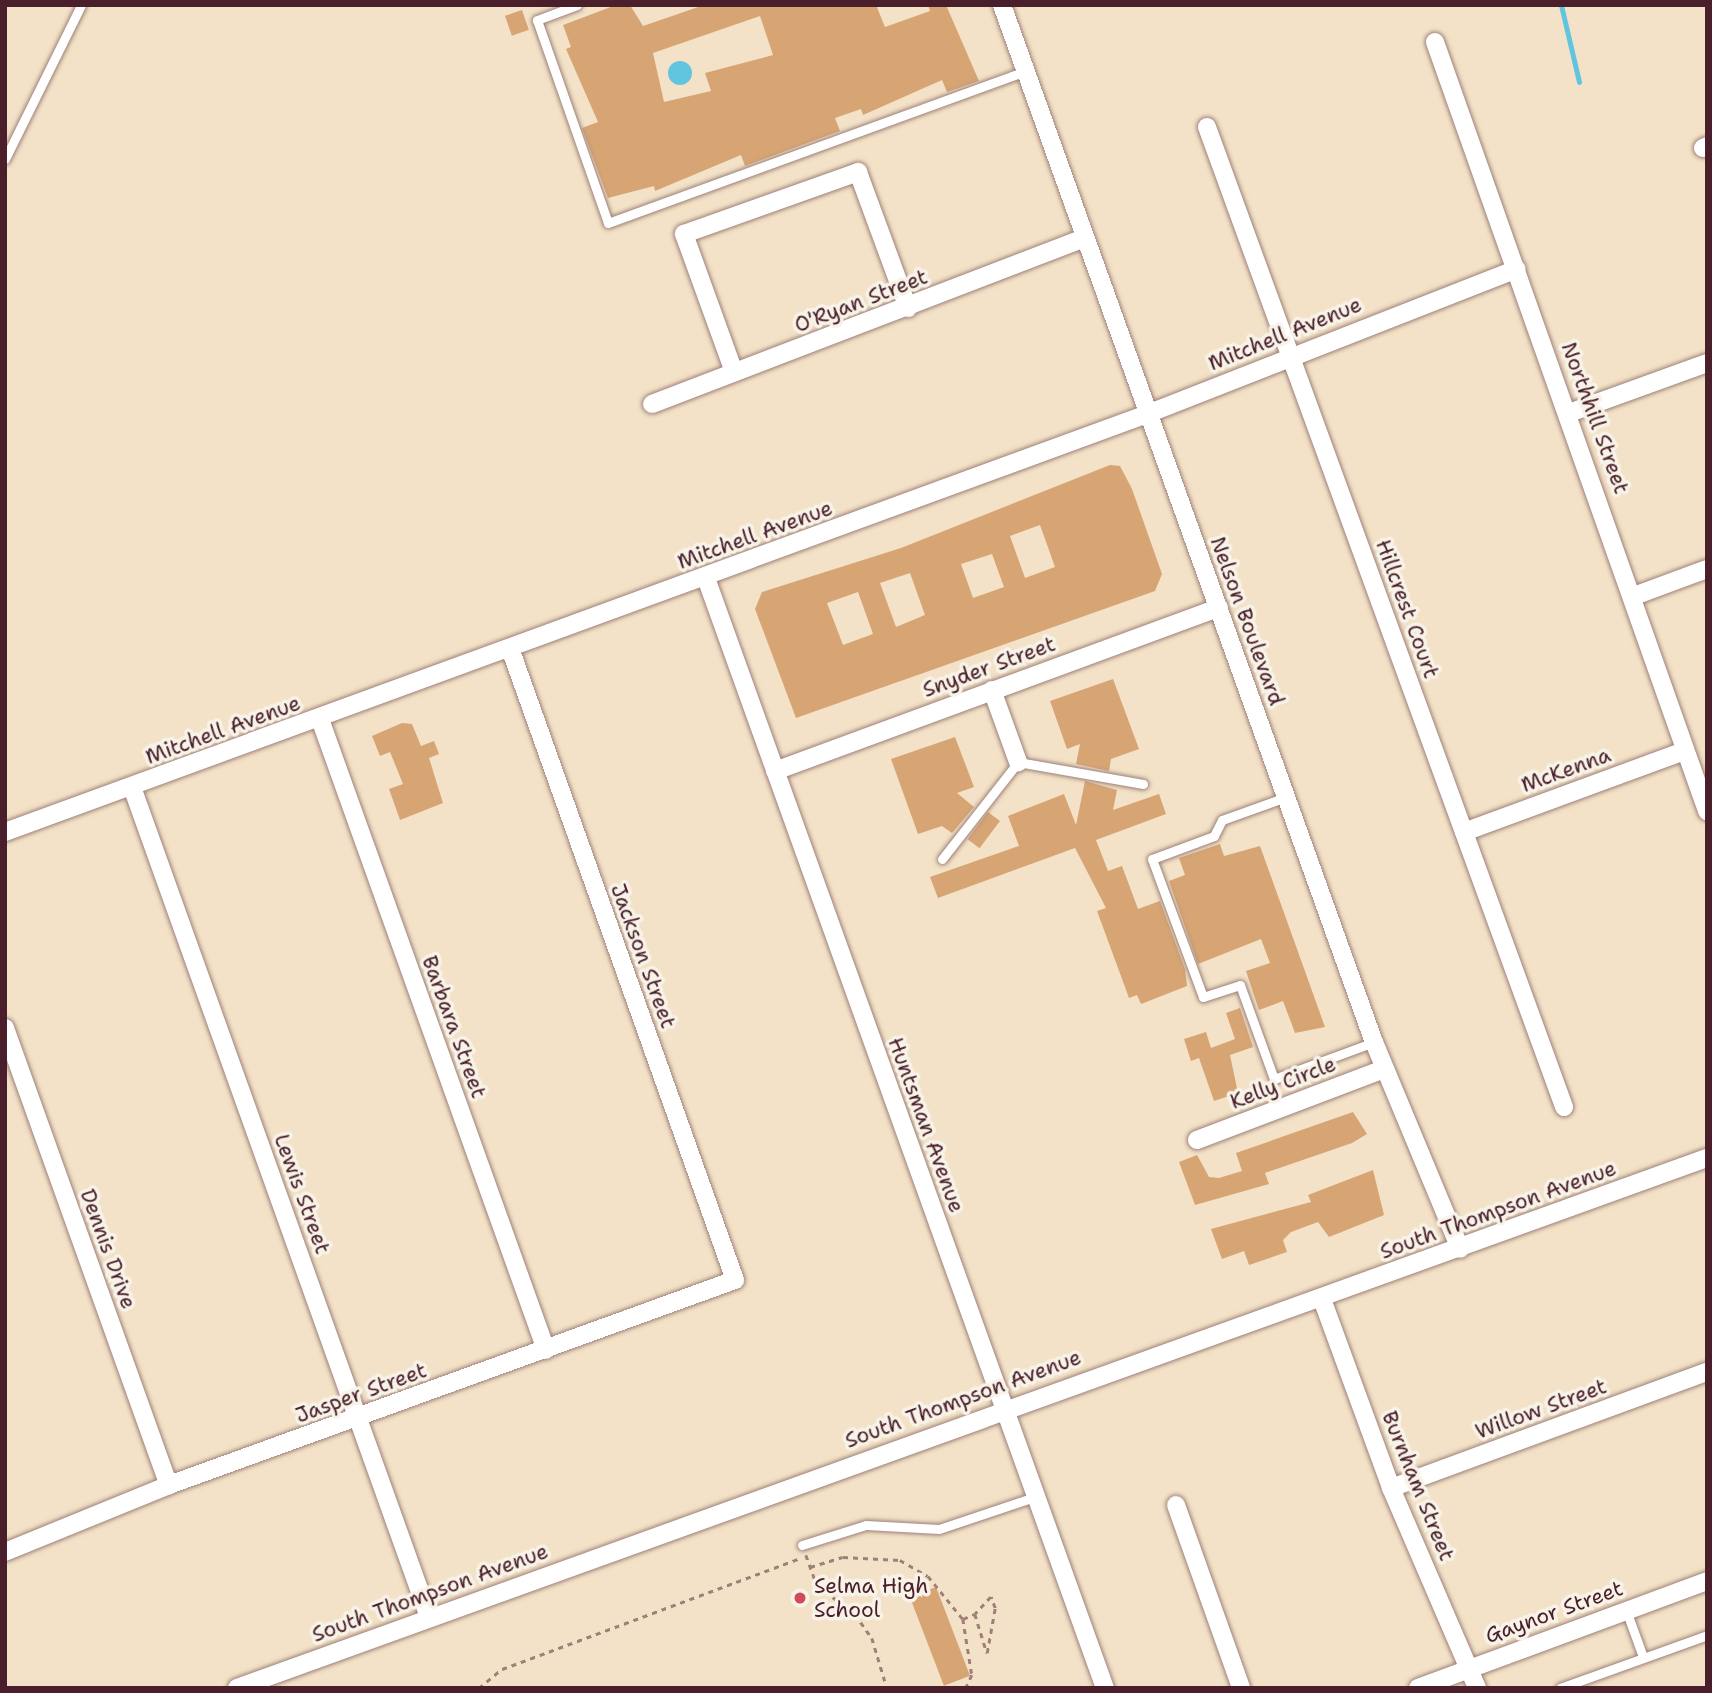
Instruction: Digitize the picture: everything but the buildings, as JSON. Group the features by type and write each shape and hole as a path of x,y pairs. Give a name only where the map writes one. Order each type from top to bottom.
{"street":[{"name":"Nelson Boulevard","path":"1002,5 1374,1042 1460,1249"},
{"name":"Northhill Street","path":"1435,42 1634,596 1684,751 1707,811"},
{"name":"Hillcrest Court","path":"1207,127 1564,1107"},
{"path":"734,372 684,234 858,172 908,308"},
{"name":"O'Ryan Street","path":"652,404 1085,238"},
{"name":"Mitchell Avenue","path":"5,832 706,578 1147,414 1290,355 1517,269"},
{"path":"1569,413 1707,363"},
{"path":"1634,596 1707,569"},
{"name":"Huntsman Avenue","path":"706,578 1104,1688"},
{"name":"Snyder Street","path":"775,771 1219,608"},
{"name":"Jackson Street","path":"510,648 734,1280"},
{"path":"992,690 1018,762"},
{"name":"Barbara Street","path":"320,719 546,1350"},
{"name":"McKenna","path":"1464,832 1684,751"},
{"name":"Lewis Street","path":"132,787 429,1617"},
{"name":"Dennis Drive","path":"5,1028 169,1485"},
{"name":"Kelly Circle","path":"1197,1140 1384,1069"},
{"name":"South Thompson Avenue","path":"237,1688 1004,1407 1322,1299 1707,1158"},
{"name":"Jasper Street","path":"5,1552 169,1485 734,1280"},
{"name":"Burnham Street","path":"1322,1299 1391,1488 1470,1666 1477,1688"},
{"name":"Willow Street","path":"1391,1488 1707,1372"},
{"path":"1176,1505 1241,1688"},
{"name":"Gaynor Street","path":"1418,1688 1470,1666 1707,1581"}],"lane":[{"path":"5,159 81,5"},
{"path":"577,5 537,20 608,223 1026,71"},
{"path":"942,859 1018,762 1143,784"},
{"path":"1286,797 1222,820 1214,836 1152,859 1203,997 1240,985 1274,1079 1374,1042"},
{"path":"802,1545 866,1525 939,1529 1037,1496"},
{"path":"1626,1610 1643,1657"},
{"path":"1560,1688 1707,1635"}],"path":[{"path":"479,1688 502,1669 807,1556 817,1586 855,1614 872,1637 887,1688"},
{"path":"810,1567 843,1557 900,1560 928,1576 963,1619 972,1675 966,1688"},
{"path":"963,1619 975,1614 991,1597 995,1608 987,1653 983,1652 975,1614"}],"water":[{"path":"680,61 691,68 692,73 685,84 680,85 669,78 668,73 675,62"}],"waterway":[{"path":"1561,5 1579,82"}],"place":[{"name":"Selma High School","path":"800,1598"}]}
